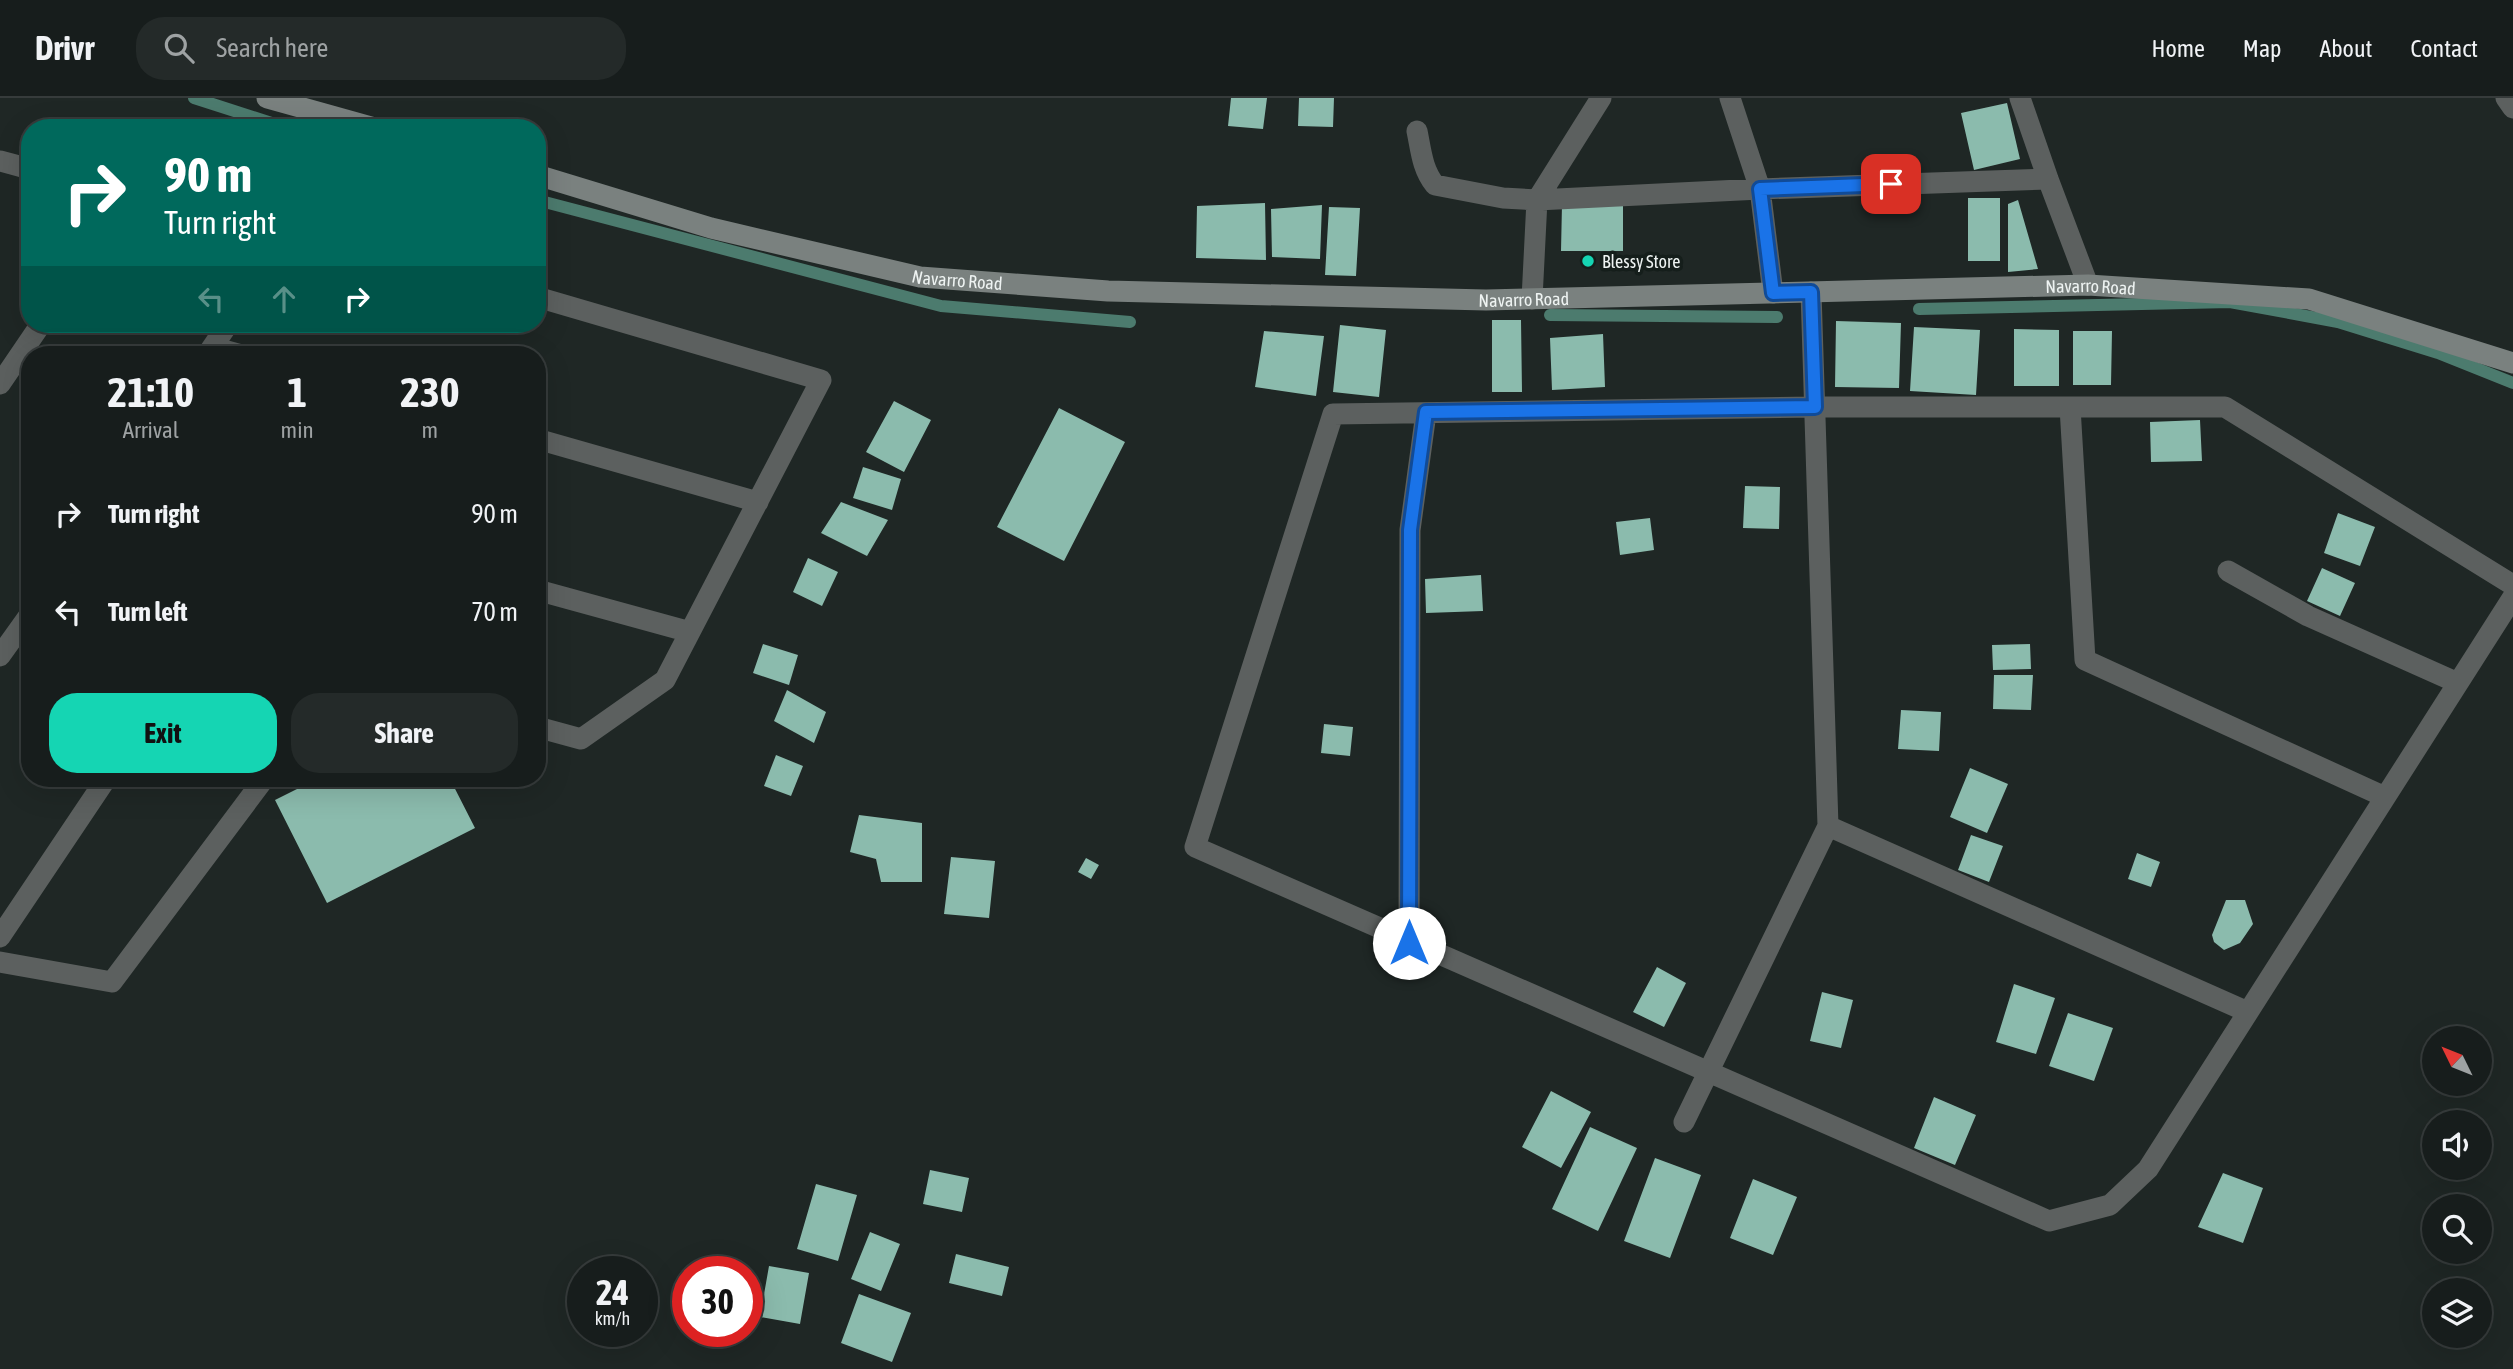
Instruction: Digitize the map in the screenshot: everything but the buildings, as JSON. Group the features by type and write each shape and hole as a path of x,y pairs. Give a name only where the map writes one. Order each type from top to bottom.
{"street":[{"path":"267,98 342,119"},
{"path":"1532,299 1537,200 1601,98"},
{"path":"1730,98 1760,189 1773,293"},
{"path":"2020,98 2088,285"},
{"path":"2506,98 2513,108"},
{"path":"1417,131 1427,174 1435,185 1503,198 1537,200 2048,179"},
{"path":"0,161 21,167"},
{"name":"Navarro Road","path":"546,178 711,228 920,277 1108,291 1486,300 2088,285 2309,299 2513,363"},
{"path":"1684,1122 1828,826 1811,292"},
{"path":"546,300 821,380 665,680 582,739 546,729"},
{"path":"0,384 21,353"},
{"path":"2513,585 2225,407 1815,407 1334,414 1195,847 2049,1221 2110,1205 2148,1169 2513,597"},
{"path":"2070,407 2085,660 2385,797"},
{"path":"1409,943 1410,530 1426,412"},
{"path":"546,442 758,502"},
{"path":"2228,571 2308,616 2458,682"},
{"path":"546,592 690,632"},
{"path":"0,656 21,627"},
{"path":"0,937 101,787"},
{"path":"0,962 112,982 258,787"},
{"path":"1828,826 2248,1012"}],"waterway":[{"path":"194,98 259,119"},
{"path":"546,202 941,306 1130,322"},
{"path":"1919,309 2230,302 2338,322 2438,353 2513,383"},
{"path":"1550,315 1777,317"}],"place":[{"name":"Blessy Store","path":"1588,261"}],"route":[{"path":"1409,943 1410,530 1426,412 1815,407 1811,292 1773,293 1760,189 1891,184"}]}
